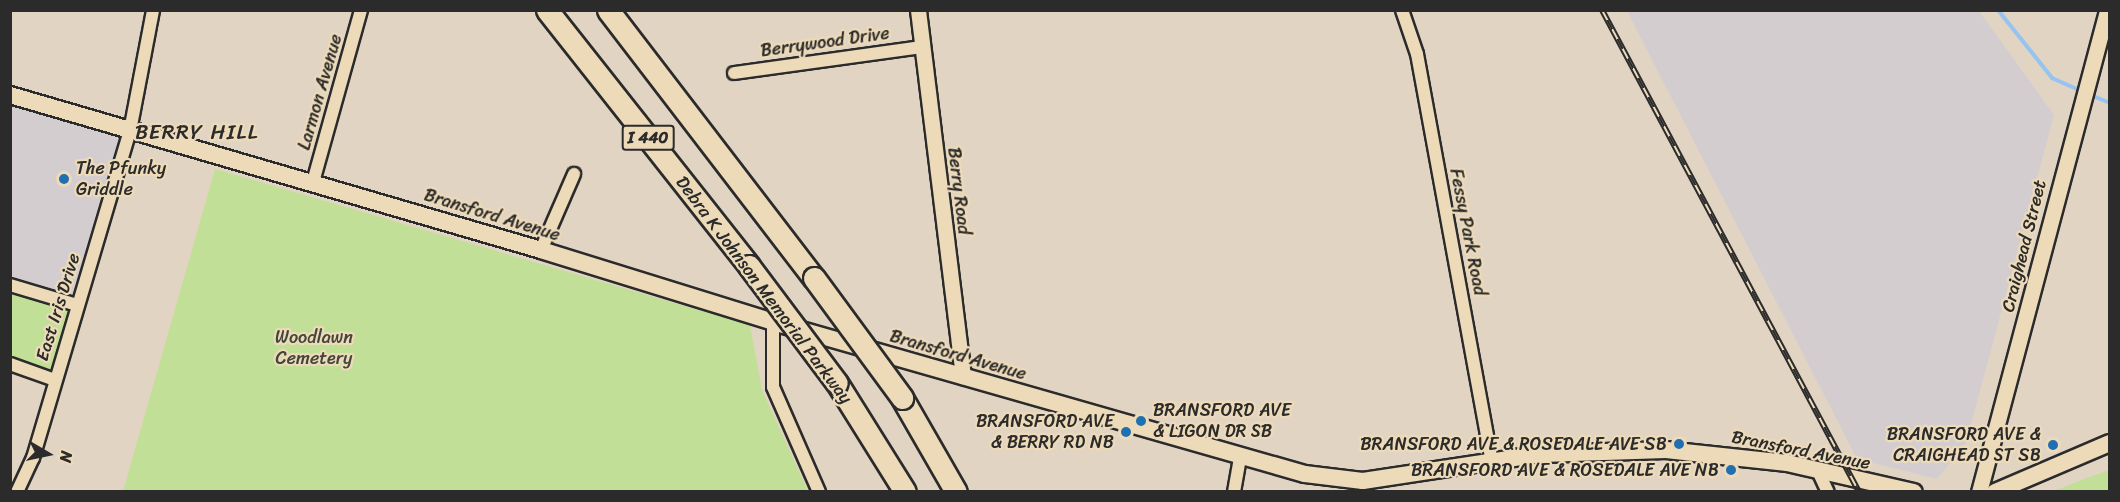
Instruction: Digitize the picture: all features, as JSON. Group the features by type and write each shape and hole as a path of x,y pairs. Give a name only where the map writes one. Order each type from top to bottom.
{"highway":[{"name":"Debra K Johnson Memorial Parkway","path":"547,10 749,266 837,383 905,492"},
{"name":"I 440","path":"610,10 623,31 814,278 902,398 956,492"}],"main road":[{"name":"Bransford Avenue","path":"10,95 313,182 773,322 1305,474 1363,481 1542,454 1666,450 1751,457 1914,492"},
{"path":"1995,492 2109,443"}],"street":[{"name":"East Iris Drive","path":"17,492 33,458 130,131 153,10"},
{"name":"Larmon Avenue","path":"313,182 361,10"},
{"name":"Berry Road","path":"918,10 963,376"},
{"name":"Fessy Park Road","path":"1402,10 1417,54 1492,462"},
{"name":"Craighead Street","path":"1979,492 2107,10"},
{"name":"Berrywood Drive","path":"734,73 921,46"},
{"path":"541,250 574,174"},
{"path":"10,285 77,305"},
{"path":"773,322 773,387 819,492"},
{"path":"10,364 55,380"},
{"path":"1234,492 1240,457"},
{"path":"1818,471 1828,492"}],"shaded area":[{"path":"1627,11 1979,11 2054,115 1966,443 1937,479 1857,459"},
{"path":"10,95 130,131 77,305 11,285"}],"green space":[{"name":"Woodlawn Cemetery","path":"215,169 750,325 762,390 808,491 123,491"},
{"path":"11,285 77,305 55,380 11,364"},
{"path":"2109,470 2109,491 2054,491 2087,478"}],"waterway":[{"path":"1998,10 2052,78 2081,91"},
{"path":"2088,94 2110,103"}],"railway":[{"path":"1602,10 1859,492"}],"place":[{"name":"The Pfunky Griddle","path":"64,179"},
{"name":"BRANSFORD AVE & LIGON DR SB","path":"1141,421"},
{"name":"BRANSFORD AVE & BERRY RD NB","path":"1126,432"},
{"name":"BRANSFORD AVE & ROSEDALE AVE SB","path":"1679,444"},
{"name":"BRANSFORD AVE & CRAIGHEAD ST SB","path":"2053,445"},
{"name":"BRANSFORD AVE & ROSEDALE AVE NB","path":"1731,470"}],"district":[{"name":"BERRY HILL","path":"197,132"}]}
